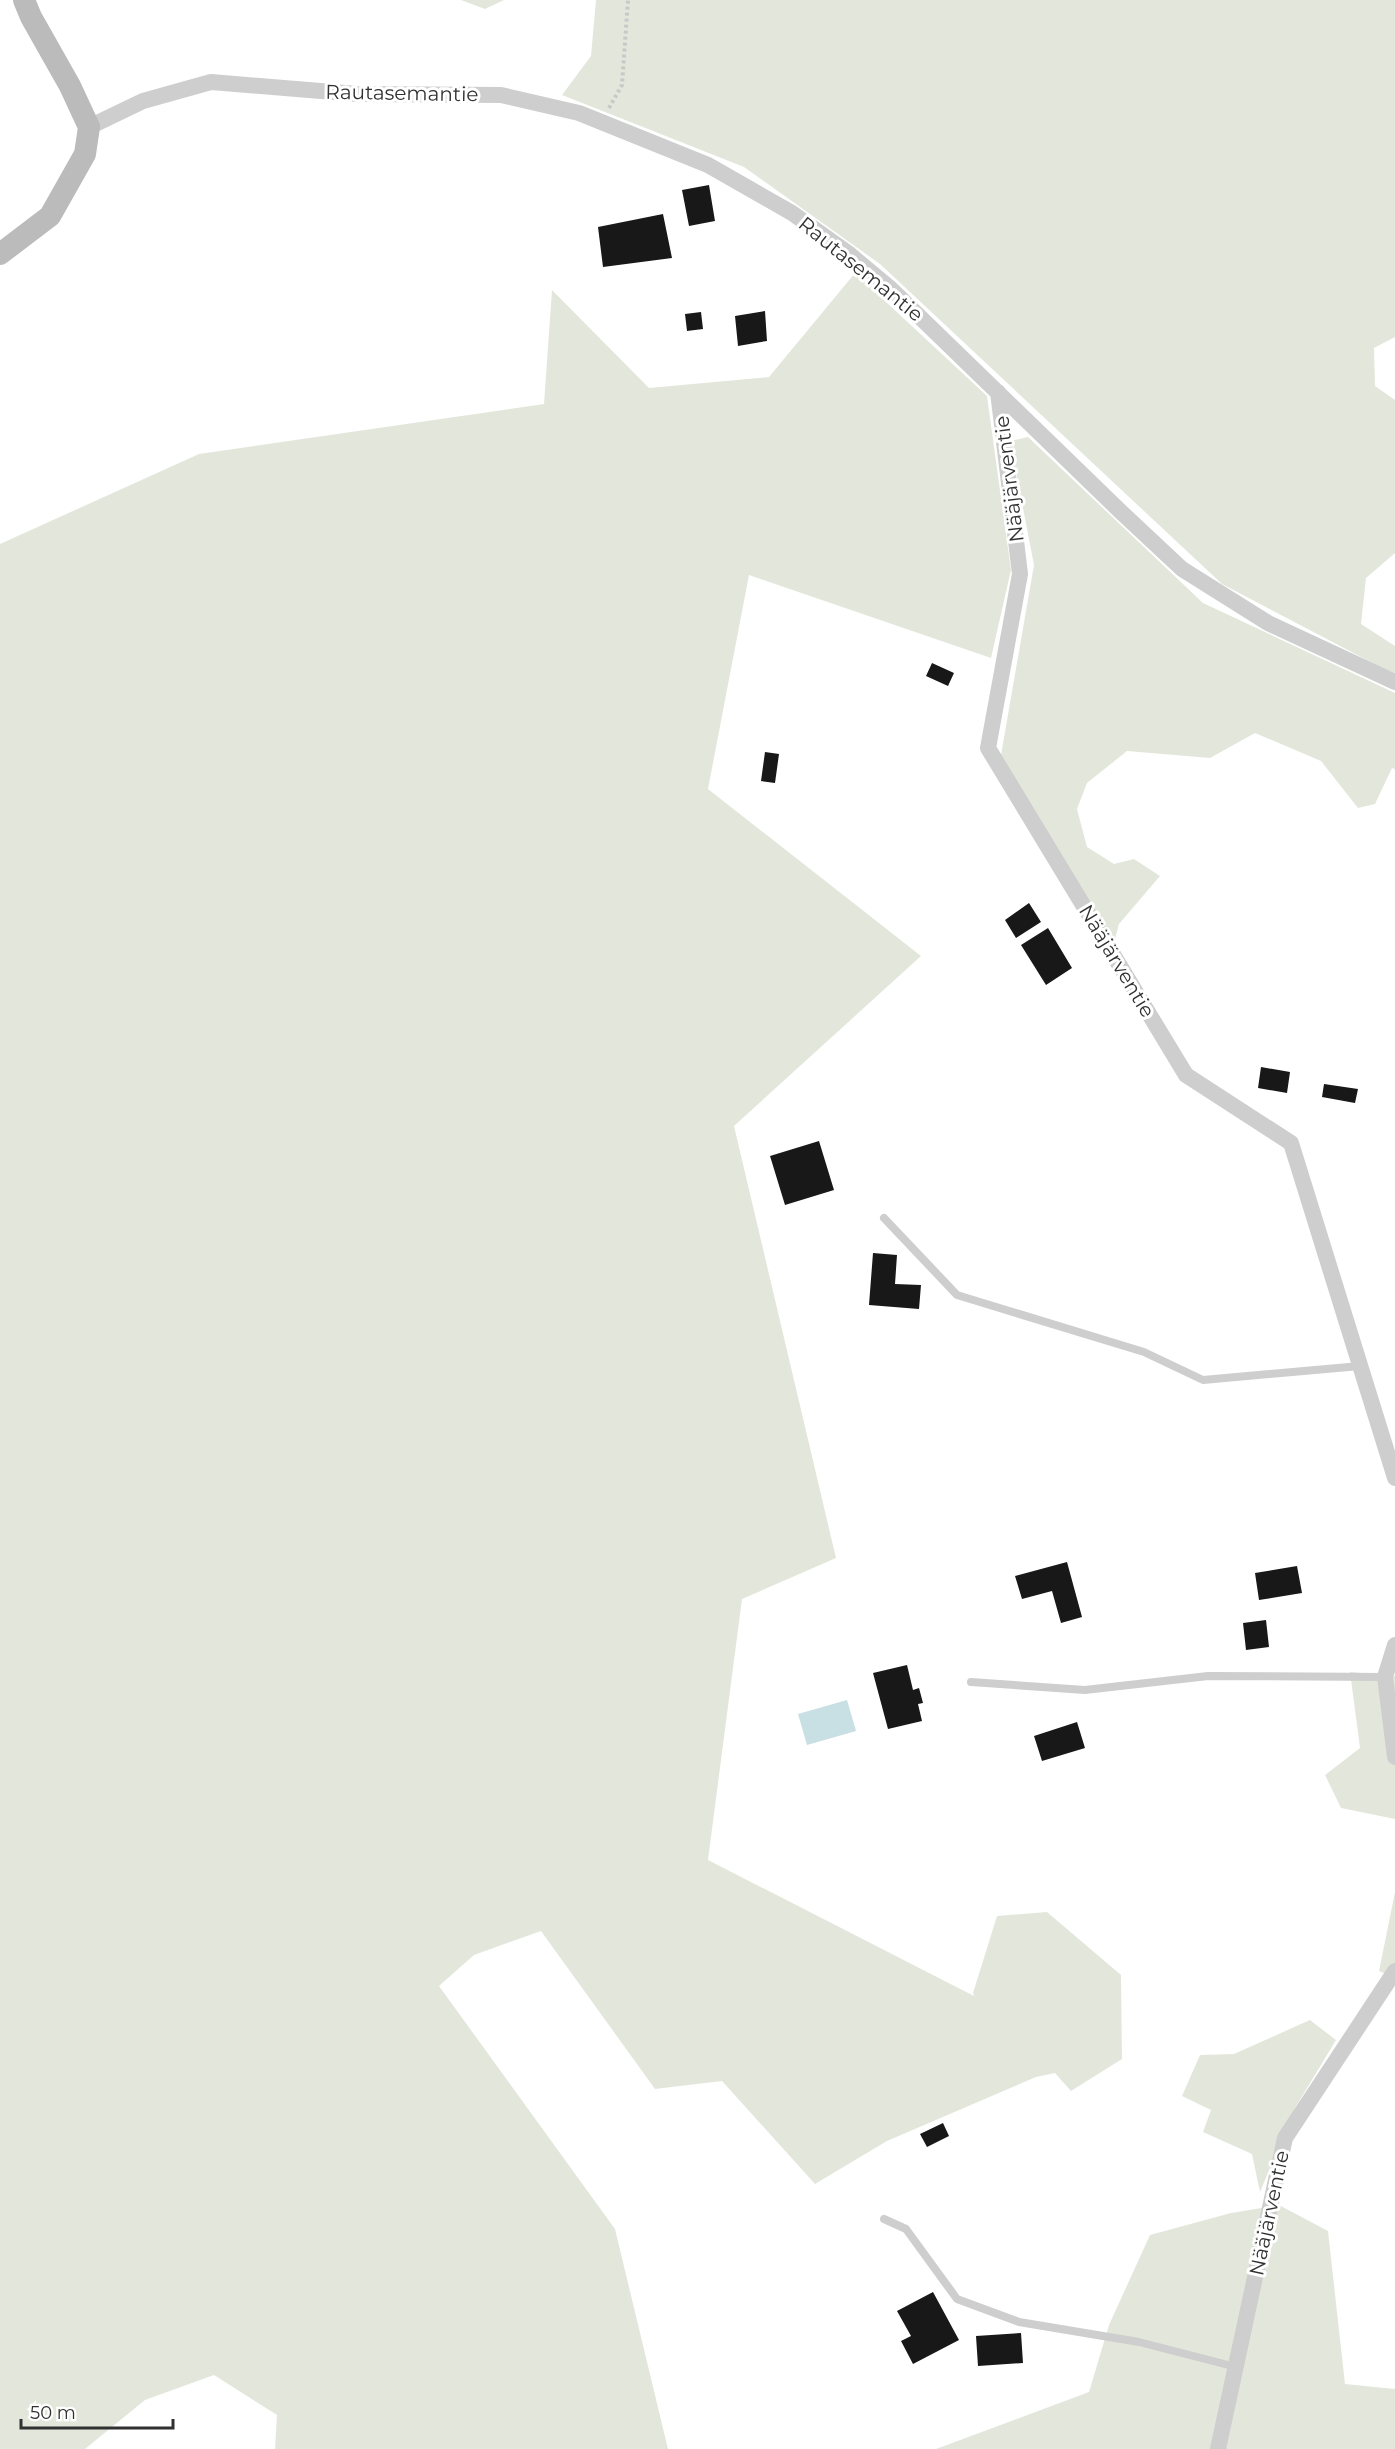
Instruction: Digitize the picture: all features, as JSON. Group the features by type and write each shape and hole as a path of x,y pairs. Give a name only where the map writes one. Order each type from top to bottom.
{"street":[{"path":"0,254 50,216 85,154 89,127 24,0"},
{"name":"Rautasemantie","path":"89,127 144,101 211,82 357,94 501,95 579,113 708,165 792,213 848,253 891,289 1182,568 1268,623 1395,682"},
{"name":"Nääjärventie","path":"998,392 1020,574 988,748 1186,1075 1291,1143 1395,1478"},
{"path":"1395,1645 1385,1677 1395,1757"},
{"name":"Nääjärventie","path":"1218,2449 1285,2138 1395,1971"}],"lane":[{"path":"885,1218 957,1295 1144,1352 1203,1380 1360,1366"},
{"path":"971,1682 1085,1690 1208,1676 1385,1677"},
{"path":"884,2219 906,2229 957,2299 1019,2322 1139,2342 1236,2367"}],"path":[{"path":"601,122 622,85 628,0"}],"shaded area":[{"path":"461,0 504,0 485,9"},
{"path":"596,0 1395,0 1395,337 1374,348 1375,386 1395,400 1395,553 1366,578 1361,624 1395,646 1395,673 1222,584 880,264 744,167 562,95 591,56"},
{"path":"855,273 987,396 1011,570 991,658 749,575 708,789 921,956 734,1126 836,1558 742,1599 708,1860 974,1996 997,1916 1047,1912 1121,1975 1122,2059 1071,2091 1055,2073 1036,2077 887,2141 815,2184 722,2081 655,2089 541,1931 474,1955 439,1986 615,2229 668,2449 275,2449 277,2415 214,2375 145,2400 85,2449 0,2449 0,544 199,454 544,404 552,290 649,388 769,377"},
{"path":"1028,437 1203,603 1395,693 1395,769 1392,768 1375,804 1358,808 1321,761 1255,733 1210,758 1127,751 1087,783 1077,809 1087,847 1114,864 1134,859 1160,876 1119,924 1114,943 1001,755 1034,565 1010,441"},
{"path":"1350,1672 1395,1676 1395,1819 1341,1808 1325,1775 1360,1748"},
{"path":"1395,1892 1395,1978 1379,1971"},
{"path":"1310,2020 1336,2040 1295,2108 1260,2192 1252,2154 1203,2132 1211,2110 1182,2096 1200,2055 1234,2054"},
{"path":"1279,2205 1328,2231 1345,2384 1395,2389 1395,2449 936,2449 1089,2392 1109,2325 1150,2235 1231,2213"}],"water":[{"path":"847,1700 856,1731 807,1745 798,1714"}],"building":[{"path":"709,185 715,221 689,226 682,190"},
{"path":"663,214 672,258 603,267 598,227"},
{"path":"765,311 767,341 738,346 735,316"},
{"path":"701,312 703,329 687,331 685,314"},
{"path":"932,663 954,673 948,686 926,676"},
{"path":"765,752 779,754 775,783 761,781"},
{"path":"1029,903 1041,922 1016,938 1005,920"},
{"path":"1048,928 1072,968 1046,985 1021,945"},
{"path":"1261,1067 1290,1072 1287,1093 1258,1088"},
{"path":"1324,1084 1358,1089 1355,1103 1322,1097"},
{"path":"819,1141 834,1190 785,1205 770,1156"},
{"path":"873,1253 897,1255 895,1284 921,1285 919,1309 869,1305"},
{"path":"1067,1562 1082,1617 1061,1623 1052,1591 1022,1599 1015,1576"},
{"path":"1297,1566 1302,1593 1259,1600 1255,1573"},
{"path":"1266,1620 1269,1647 1246,1650 1243,1623"},
{"path":"907,1665 913,1690 919,1688 923,1703 918,1704 922,1721 888,1729 873,1673"},
{"path":"1077,1722 1085,1748 1042,1761 1034,1736"},
{"path":"943,2123 949,2136 927,2147 920,2134"},
{"path":"933,2292 959,2340 913,2364 901,2341 911,2336 897,2311"},
{"path":"1021,2333 1023,2363 978,2366 976,2336"}]}
